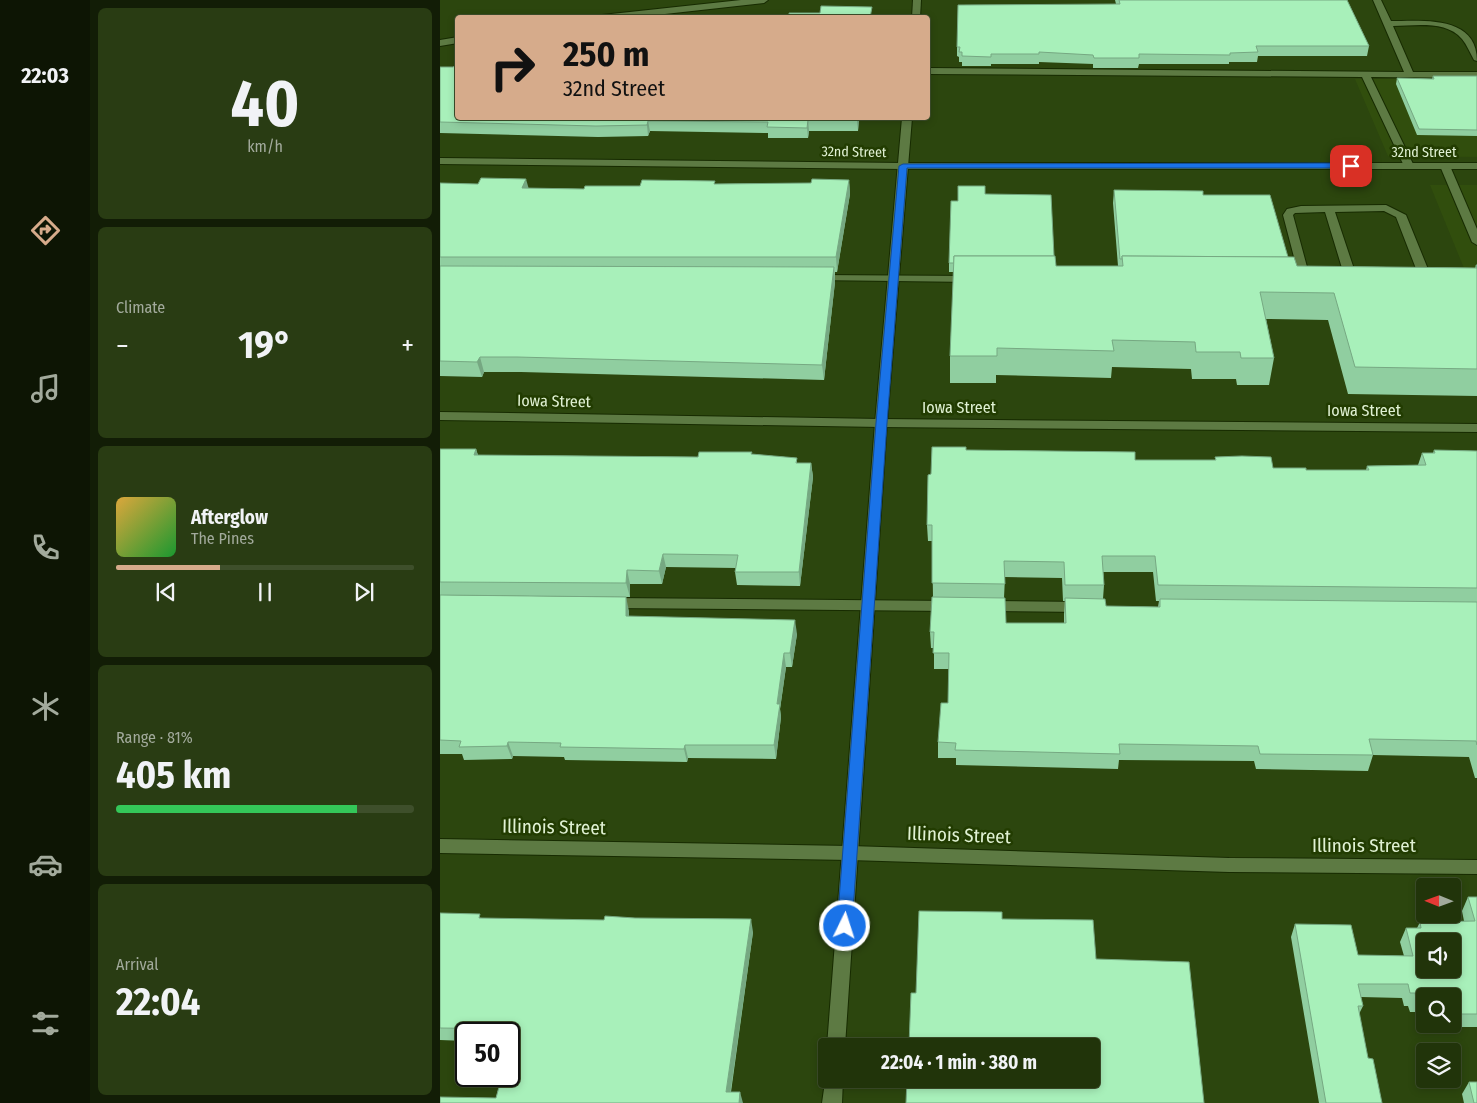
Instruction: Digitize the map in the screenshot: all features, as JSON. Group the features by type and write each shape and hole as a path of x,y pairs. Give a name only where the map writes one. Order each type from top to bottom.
{"street":[{"path":"629,15 764,0"},
{"path":"916,15 917,0"},
{"path":"1377,0 1410,75"},
{"path":"1388,24 1441,24 1454,27 1464,35 1477,58"},
{"path":"440,42 455,40"},
{"path":"930,71 1477,75"},
{"path":"1365,74 1409,166"},
{"path":"837,1038 882,423 907,120"},
{"name":"32nd Street","path":"440,161 903,166 1477,166"},
{"path":"1446,166 1477,242"},
{"path":"1329,208 1351,278"},
{"path":"1304,278 1288,215 1291,211 1329,208 1386,208 1400,215 1425,279"},
{"path":"806,278 985,278"},
{"name":"Iowa Street","path":"440,416 882,423 1477,428"},
{"path":"600,603 1096,607"},
{"name":"Illinois Street","path":"440,846 850,854 1229,865 1477,867"},
{"path":"832,1103 833,1088"}],"shaded area":[{"path":"1355,79 1477,79 1477,157 1388,156"},
{"path":"1430,185 1477,185 1477,278 1468,278"}],"building":[{"path":"1119,0 1347,0 1369,46 1256,46 1258,52 1230,53 1230,55 1139,54 1139,58 1094,58 1093,55 1039,52 1039,54 991,54 991,57 962,56 962,52 959,52 960,47 957,47 958,5 1120,4"},
{"path":"821,6 872,7 871,15 789,15 789,13 820,13"},
{"path":"455,66 455,120 808,120 807,128 767,127 768,122 648,121 647,125 596,126 440,122 440,67"},
{"path":"1433,76 1477,76 1477,130 1419,129 1397,78 1434,79"},
{"path":"481,178 526,179 522,188 584,189 585,186 640,186 642,180 715,181 714,184 811,183 812,179 849,180 836,257 440,257 440,183 478,184"},
{"path":"958,186 985,186 985,194 1051,195 1054,256 954,256 954,263 949,263 951,201 958,201"},
{"path":"1114,190 1203,191 1203,195 1270,195 1288,257 1122,256 1122,259 1120,259"},
{"path":"954,256 1055,256 1056,266 1123,266 1122,256 1294,257 1297,266 1477,268 1477,369 1355,367 1334,293 1260,292 1274,358 1241,358 1240,352 1196,352 1195,342 1112,340 1114,351 997,348 997,356 950,356"},
{"path":"440,266 834,267 822,365 517,357 480,357 477,362 440,361"},
{"path":"932,447 966,447 966,450 1135,452 1135,460 1216,460 1215,457 1271,457 1273,468 1306,468 1306,470 1369,470 1367,466 1426,465 1422,453 1435,453 1434,450 1477,451 1477,588 1158,585 1155,556 1102,556 1104,585 1065,585 1064,562 1004,561 1005,584 932,583 932,525 927,525 928,475 931,474"},
{"path":"440,449 476,449 474,455 698,457 699,452 752,452 751,454 797,458 796,463 811,463 799,572 735,572 738,555 663,554 659,571 627,570 626,583 440,582"},
{"path":"440,595 626,597 626,616 795,620 790,653 784,653 777,704 780,704 774,745 685,745 684,749 560,747 561,743 508,742 507,746 459,747 461,741 440,740"},
{"path":"932,597 1005,598 1006,623 1066,623 1065,598 1105,599 1106,606 1160,607 1160,599 1477,602 1477,745 1476,741 1369,739 1373,755 1260,754 1258,746 1119,744 1120,754 955,750 956,743 938,742 941,703 948,703 949,653 933,653 934,632 930,632"},
{"path":"1468,897 1477,897 1477,1014 1461,1014 1461,988 1416,988 1416,999 1415,993 1410,993 1408,984 1358,984 1363,1006 1358,1006 1368,1058 1373,1059 1382,1103 1326,1103 1295,924 1351,925 1358,955 1413,956 1406,928 1421,928 1420,923 1461,923 1461,921 1475,921"},
{"path":"919,911 1002,912 1002,919 1093,920 1096,959 1189,962 1204,1103 906,1103 907,1088 1100,1088 1100,1038 909,1038 911,993 916,993"},
{"path":"440,913 480,914 479,918 604,920 605,916 751,919 726,1092 740,1092 739,1103 440,1103 440,1097 496,1098 499,1087 520,1087 520,1022 455,1022 455,1028 440,1028"},
{"path":"1469,1082 1477,1082 1477,1103 1474,1103"}],"route":[{"path":"845,926 903,166 1351,166"}]}
